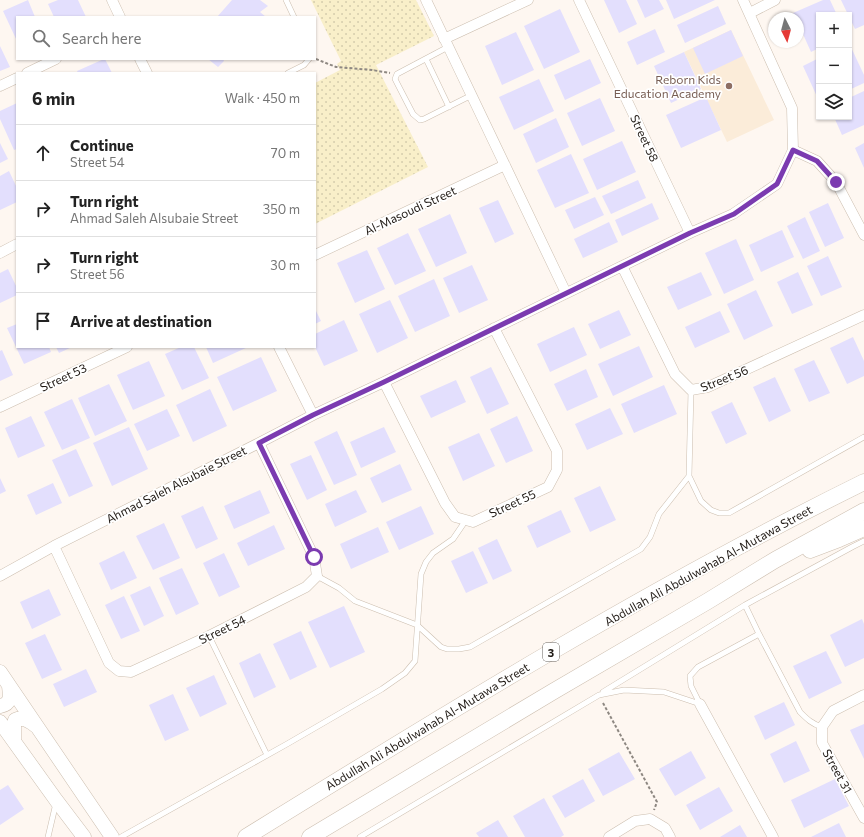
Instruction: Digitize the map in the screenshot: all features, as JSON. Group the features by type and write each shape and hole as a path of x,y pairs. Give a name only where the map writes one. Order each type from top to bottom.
{"main road":[{"path":"822,503 864,477"},
{"name":"Abdullah Ali Abdulwahab Al-Mutawa Street","path":"246,837 350,772 526,666 682,577 864,482"},
{"path":"310,837 775,560 864,511"},
{"path":"775,560 815,548 864,528"}],"street":[{"path":"112,0 120,16"},
{"path":"426,0 566,293"},
{"path":"446,43 528,0"},
{"name":"Street 58","path":"579,0 690,233"},
{"name":"Ahmad Saleh Alsubaie Street","path":"0,576 54,546 313,415 690,233 734,214 777,184 793,150 792,108 750,12 743,0"},
{"path":"750,12 775,0"},
{"path":"29,72 54,60"},
{"path":"140,60 146,72"},
{"path":"0,86 16,78"},
{"path":"793,150 817,161 836,182 864,235"},
{"name":"Al-Masoudi Street","path":"316,255 505,165"},
{"path":"0,253 16,245"},
{"name":"Street 56","path":"622,266 675,374 691,390 708,387 864,315"},
{"name":"Street 55","path":"466,520 473,522 548,486 558,470 557,451 494,328"},
{"name":"Street 53","path":"0,407 125,348"},
{"path":"280,348 313,415"},
{"path":"384,382 445,503 455,517 466,520"},
{"path":"259,443 314,557 317,576"},
{"name":"Street 54","path":"54,546 110,663 119,671 131,672 209,636 306,587 317,576"},
{"path":"0,672 112,837"},
{"path":"0,706 7,703 10,697 9,686"},
{"path":"822,728 833,711 864,695"},
{"path":"700,704 773,837"},
{"path":"14,741 14,725 15,720 18,718 28,720 37,726"},
{"path":"0,722 84,837"},
{"name":"Street 31","path":"822,728 822,743 864,818"},
{"path":"608,837 635,821 650,819 665,828 670,837"}],"lane":[{"path":"286,0 294,16"},
{"path":"446,43 426,59 397,74 395,78 397,83 413,114 420,120 472,95"},
{"path":"426,59 449,107"},
{"path":"290,72 304,65 308,60"},
{"path":"691,390 688,476 701,501 711,510 719,513 729,513 864,437"},
{"path":"317,576 339,588 355,601 417,625 441,647 448,649 459,649 470,646 640,549 650,537 659,514 688,476"},
{"path":"121,837 382,689 405,673 415,661 421,574 426,562 433,553 453,539 466,520"},
{"path":"360,837 599,695 745,605 864,541"},
{"path":"745,605 800,712 807,720 822,728"},
{"path":"700,704 691,686 690,676 698,667 759,634"},
{"path":"209,636 267,755"},
{"path":"599,695 624,690 664,692 700,704"},
{"path":"48,837 56,800"}],"path":[{"path":"316,58 336,67 397,74"},
{"path":"599,695 657,802 650,819"}],"shaded area":[{"name":"Reborn Kids Education Academy","path":"731,30 774,120 727,142 684,52"}],"sand":[{"path":"311,0 416,0 434,36 376,65 428,167 316,223 316,82 340,70 337,64 341,61"}],"building":[{"path":"28,0 35,16 16,16 16,39 3,11"},
{"path":"58,0 78,0 86,16 54,16 48,4"},
{"path":"232,0 260,0 268,6 260,12 265,16 218,16"},
{"path":"604,0 626,0 637,24 619,33"},
{"path":"637,0 659,0 664,9 645,18"},
{"path":"666,0 715,0 674,19"},
{"path":"823,0 830,0 836,12 816,12 816,50 811,52 804,36 804,12 795,12"},
{"path":"841,0 864,0 864,25 855,29 852,23 852,12 847,12"},
{"path":"718,6 726,24 685,43 677,25"},
{"path":"560,9 580,52 544,69 524,26"},
{"path":"655,29 665,52 637,65 627,42"},
{"path":"731,30 743,56 705,74 693,48"},
{"path":"516,32 534,70 502,85 485,46"},
{"path":"0,46 10,67 0,71"},
{"path":"852,49 864,75 864,83 852,89"},
{"path":"684,52 701,89 671,103 654,66"},
{"path":"590,59 601,83 565,100 554,75"},
{"path":"102,60 106,60 112,72 78,72"},
{"path":"209,60 224,60 218,67"},
{"path":"816,60 816,94 803,66"},
{"path":"539,79 554,111 514,130 499,97"},
{"path":"864,91 864,125 842,135 835,120 852,120 852,97"},
{"path":"706,97 721,130 681,148 666,115"},
{"path":"600,98 615,131 582,146 567,113"},
{"path":"16,103 16,149 14,150 0,119 0,111"},
{"path":"556,118 569,147 536,163 523,134"},
{"path":"622,141 636,172 597,190 583,159"},
{"path":"0,143 8,159 0,163"},
{"path":"864,143 864,168 855,148"},
{"path":"571,154 589,193 555,208 537,170"},
{"path":"9,171 16,186 16,202 0,210 0,176"},
{"path":"638,180 646,198 611,214 602,196"},
{"path":"595,197 604,215 574,229 565,210"},
{"path":"498,200 514,234 495,243 479,208"},
{"path":"652,203 659,219 622,236 615,220"},
{"path":"828,203 844,238 825,247 809,212"},
{"path":"450,214 467,253 436,267 418,229"},
{"path":"805,217 820,251 803,259 787,226"},
{"path":"609,222 618,242 583,258 574,239"},
{"path":"782,230 794,257 761,272 749,245"},
{"path":"408,233 426,271 395,285 377,248"},
{"path":"736,239 754,280 724,294 705,253"},
{"path":"367,250 385,289 355,303 337,263"},
{"path":"828,256 842,287 821,296 807,266"},
{"path":"472,265 488,300 459,313 443,278"},
{"path":"8,269 16,286 16,295 0,303 0,273"},
{"path":"701,272 712,295 678,310 667,287"},
{"path":"798,272 813,305 792,314 777,282"},
{"path":"434,279 450,316 415,332 398,296"},
{"path":"756,290 773,326 744,340 727,304"},
{"path":"390,300 408,338 377,353 359,314"},
{"path":"619,310 631,335 600,349 588,324"},
{"path":"316,311 321,321 316,324"},
{"path":"720,311 730,332 695,348 685,327"},
{"path":"344,320 358,351 324,366 315,348 316,334"},
{"path":"16,324 16,347 7,328"},
{"path":"574,327 587,355 550,372 537,344"},
{"path":"853,337 864,361 864,376 847,384 830,348"},
{"path":"639,346 653,377 613,396 598,364"},
{"path":"16,348 49,348 51,352 24,364"},
{"path":"56,348 70,348 59,353"},
{"path":"179,348 194,348 209,378 182,390 165,354"},
{"path":"206,348 246,348 213,363"},
{"path":"2,350 13,375 0,381 0,351"},
{"path":"261,357 277,391 233,411 217,377"},
{"path":"814,360 830,393 809,402 794,369"},
{"path":"149,361 165,396 133,410 117,375"},
{"path":"491,367 509,404 487,414 470,377"},
{"path":"586,369 598,397 567,411 554,384"},
{"path":"775,377 791,411 769,422 753,387"},
{"path":"456,380 466,402 431,418 420,396"},
{"path":"109,384 127,421 95,436 78,398"},
{"path":"664,385 677,414 634,433 621,404"},
{"path":"210,389 227,426 193,442 176,405"},
{"path":"72,399 90,438 62,450 44,412"},
{"path":"732,402 747,434 726,444 711,412"},
{"path":"610,408 623,434 587,450 575,424"},
{"path":"167,409 180,436 147,451 134,424"},
{"path":"31,416 45,446 18,458 5,428"},
{"path":"517,416 533,451 506,463 490,429"},
{"path":"129,427 148,469 112,486 93,443"},
{"path":"384,427 396,452 361,468 350,442"},
{"path":"337,431 357,475 334,485 314,442"},
{"path":"479,433 495,466 463,481 448,447"},
{"path":"76,449 93,486 69,497 52,460"},
{"path":"311,455 327,490 307,500 290,464"},
{"path":"400,464 412,490 382,503 370,478"},
{"path":"0,478 6,491 0,494"},
{"path":"53,483 62,503 36,515 27,495"},
{"path":"600,486 616,520 590,532 574,498"},
{"path":"260,490 270,513 234,529 224,506"},
{"path":"356,490 367,512 335,527 325,504"},
{"path":"203,506 218,539 196,549 181,516"},
{"path":"421,506 434,534 399,550 386,522"},
{"path":"561,510 571,532 537,548 527,526"},
{"path":"164,523 180,558 153,570 136,536"},
{"path":"274,525 285,549 248,566 237,543"},
{"path":"378,527 389,552 351,569 340,544"},
{"path":"497,539 512,571 493,580 478,548"},
{"path":"124,551 137,578 111,590 99,563"},
{"path":"473,551 488,583 466,593 451,561"},
{"path":"224,553 240,587 219,597 203,563"},
{"path":"182,568 199,604 176,615 159,578"},
{"path":"150,586 164,616 144,626 130,595"},
{"path":"49,589 61,615 32,629 20,602"},
{"path":"124,596 140,631 121,639 105,605"},
{"path":"344,606 365,652 330,668 308,622"},
{"path":"862,619 864,624 864,658 845,667 830,635"},
{"path":"301,631 317,667 290,680 273,644"},
{"path":"45,634 62,670 42,679 25,643"},
{"path":"826,651 842,683 809,699 793,666"},
{"path":"260,653 276,687 254,698 239,663"},
{"path":"86,669 97,692 64,707 53,684"},
{"path":"214,675 227,704 200,717 186,688"},
{"path":"173,694 189,730 165,741 149,705"},
{"path":"784,702 795,725 765,740 754,716"},
{"path":"864,724 864,759 850,730"},
{"path":"796,741 810,771 784,783 770,754"},
{"path":"691,751 706,778 675,796 659,769"},
{"path":"619,752 635,779 603,796 588,769"},
{"path":"583,779 595,801 565,818 552,796"},
{"path":"835,779 849,806 804,828 791,800"},
{"path":"8,785 24,809 0,825 0,790"},
{"path":"719,787 733,811 700,830 686,805"},
{"path":"544,798 564,835 561,837 525,837 513,816"},
{"path":"498,820 508,837 479,837 476,833"},
{"path":"839,823 846,837 811,837"},
{"path":"740,825 747,837 720,837"}],"place":[{"name":"Reborn Kids Education Academy","path":"729,86"}],"route":[{"path":"314,557 259,443 313,415 690,233 734,214 777,184 793,150 817,161 836,182"}]}
